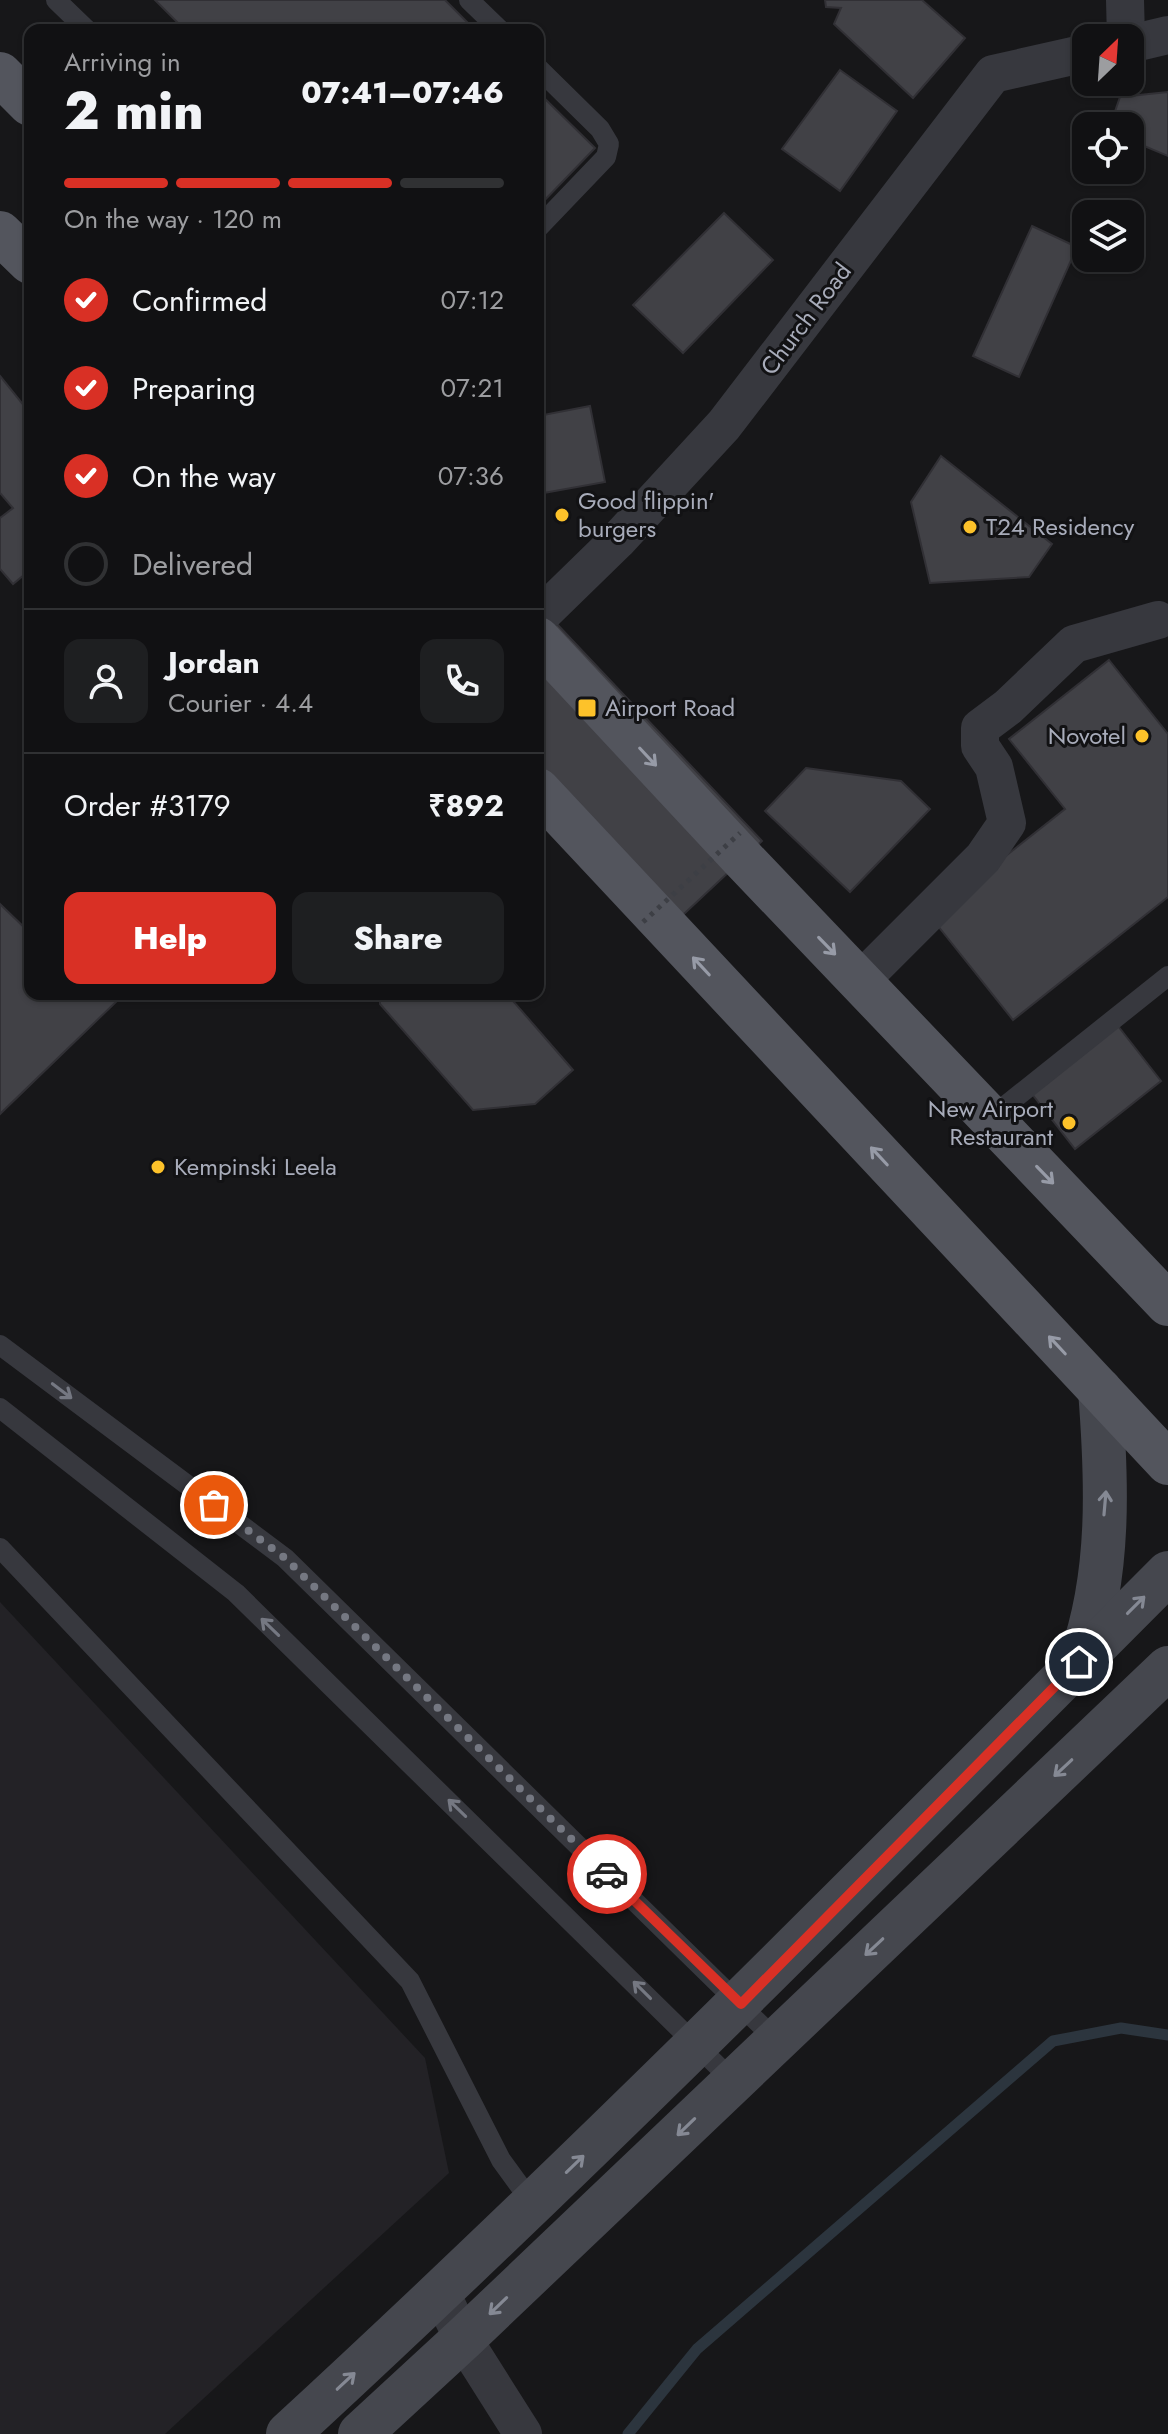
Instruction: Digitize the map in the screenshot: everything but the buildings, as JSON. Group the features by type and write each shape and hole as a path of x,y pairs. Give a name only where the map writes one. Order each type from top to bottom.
{"main road":[{"path":"0,74 24,98"},
{"path":"0,233 24,256"},
{"path":"544,645 1168,1304"},
{"path":"544,796 1168,1463"},
{"path":"1079,1662 1091,1629 1107,1485 1100,1390"},
{"path":"288,2434 441,2293 741,2004 1168,1573"},
{"path":"360,2434 1168,1668"},
{"path":"1119,1715 1168,1703"}],"street":[{"path":"1125,0 1126,24"},
{"path":"1144,41 1168,35"},
{"name":"Church Road","path":"544,612 617,541 724,425 993,74 1072,56"},
{"path":"860,981 983,858 1007,823 994,767 980,746 980,728 1008,707 1074,644 1158,620"},
{"path":"441,2293 463,2339 523,2434"}],"lane":[{"path":"56,0 81,24"},
{"path":"469,0 494,24"},
{"path":"544,74 600,129 609,144 606,157 544,222"},
{"path":"990,1118 1168,976"},
{"path":"0,1345 285,1558 776,2040"},
{"path":"0,1408 236,1593 734,2082"},
{"path":"0,1548 410,1981 501,2160 533,2204"}],"path":[{"path":"643,922 740,833"}],"shaded area":[{"path":"0,1602 425,2058 449,2173 165,2434 0,2434"}],"waterway":[{"path":"628,2434 697,2349 1053,2041 1121,2028 1168,2035"}],"way so far":[{"path":"214,1505 285,1558 607,1874"}],"place":[{"name":"Good flippin' burgers","path":"562,515"},
{"name":"T24 Residency","path":"970,527"},
{"name":"Airport Road","path":"587,708"},
{"name":"Novotel","path":"1142,736"},
{"name":"New Airport Restaurant","path":"1069,1123"},
{"name":"Kempinski Leela","path":"158,1167"}],"route":[{"path":"607,1874 741,2004 1079,1662"}]}
